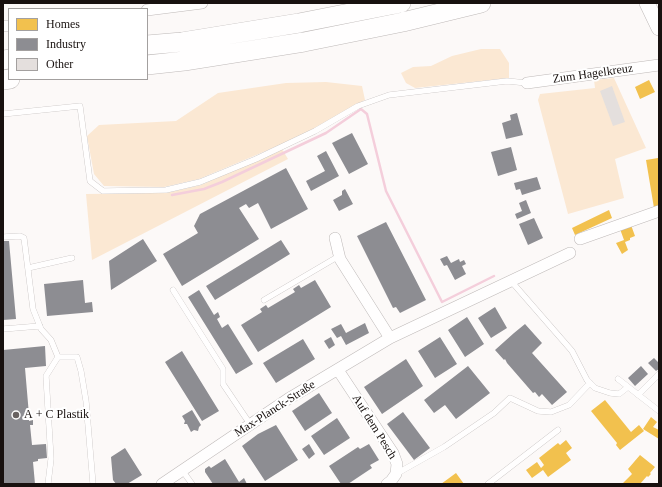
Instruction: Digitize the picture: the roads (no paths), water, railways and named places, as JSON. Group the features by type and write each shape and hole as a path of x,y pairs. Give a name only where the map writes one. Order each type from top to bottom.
{"highway":[{"path":"148,45 182,42 299,23 401,3"},
{"path":"148,65 184,61 304,42 403,22 481,3"}],"street":[{"path":"148,10 202,3"},
{"path":"648,3 659,28"},
{"name":"Zum Hagelkreuz","path":"526,84 659,65"},
{"path":"580,239 659,211"},
{"path":"336,238 340,259 390,338"},
{"name":"Max-Planck-Straße","path":"162,484 288,399 390,338 570,253"},
{"name":"Auf dem Pesch","path":"338,370 393,453 397,464 396,474 387,484"}],"lane":[{"path":"3,114 80,106 90,181 103,191 166,190 200,182 256,159 315,131 358,106 389,94 507,81 526,84"},
{"path":"3,237 20,236 24,238 33,309 40,326 51,340 58,357"},
{"path":"264,300 339,256"},
{"path":"28,268 72,258"},
{"path":"511,280 572,351 586,380 595,388 610,393 619,394 628,387"},
{"path":"173,290 223,369 223,384 250,424"},
{"path":"3,329 40,326"},
{"path":"48,484 51,459 46,376 58,357"},
{"path":"58,357 77,357 82,371 93,484"},
{"path":"638,395 659,374"},
{"path":"618,379 659,411"},
{"path":"396,474 444,447 494,413 510,398 538,412 551,412 569,405 590,383"},
{"path":"488,484 558,430"},
{"path":"182,470 192,484"}],"waterway":[{"path":"172,195 204,189 222,182 326,133 361,109 367,114 386,191 442,302 494,276"}],"place":[{"name":"A + C Plastik","path":"16,415"}]}
